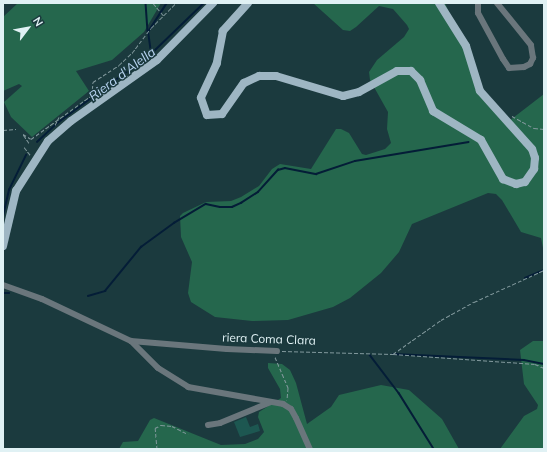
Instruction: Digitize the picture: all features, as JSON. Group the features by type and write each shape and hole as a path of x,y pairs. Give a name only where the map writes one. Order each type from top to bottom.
{"main road":[{"path":"3,246 16,191 26,171 48,141 71,121 156,60 214,3"},
{"path":"248,3 223,31 217,63 201,98 207,115 222,114 244,83 260,76 276,76 343,96 359,92 397,72 410,71 420,80 433,111 478,137 499,174 510,182 521,183 533,173 535,158 529,145 480,91 466,46 439,3"}],"street":[{"path":"478,3 478,13 509,68 524,67 530,64 533,58 531,46 497,3"},
{"name":"riera Coma Clara","path":"3,285 42,299 131,341 275,351"},
{"path":"131,341 158,368 188,387 283,404 290,409 296,418 310,449"},
{"path":"208,425 220,423 271,402"}],"path":[{"path":"153,3 163,16"},
{"path":"29,143 23,134 31,139 92,95 93,82 124,61 176,3"},
{"path":"504,119 512,116 534,128 544,128"},
{"path":"3,130 16,129"},
{"path":"393,354 441,320 490,293 544,270"},
{"path":"275,351 288,388 288,398 283,404"},
{"name":"riera Coma Clara","path":"275,351 393,354 535,364 544,368"},
{"path":"157,449 154,433 155,428 161,425 188,434"}],"green space":[{"path":"18,3 161,3 144,32 112,60 76,71 89,91 32,137 11,117 4,102 22,86 19,84 3,91 3,17"},
{"path":"313,3 445,3 484,93 509,121 544,94 544,253 541,238 521,232 502,200 496,194 488,193 412,224 399,252 381,273 350,298 333,307 288,320 252,321 215,317 191,302 188,293 192,262 181,237 180,216 183,213 206,202 231,201 241,197 259,186 272,169 280,164 311,169 336,129 341,129 349,133 362,154 366,155 385,149 391,143 387,129 388,112 370,80 369,72 377,60 404,37 409,29 407,25 393,9 379,6 350,31 343,30"},
{"path":"533,341 544,341 544,449 500,449 524,416 537,409 538,405 524,384 520,350"},
{"path":"268,363 282,364 290,370 296,383 307,424 331,407 339,395 381,385 409,390 442,419 459,449 119,449 123,442 138,441 150,420 154,418 221,445 245,444 258,439 264,432 258,417 259,412 281,398 280,389 268,368"}],"building":[{"path":"246,417 250,427 258,424 260,431 240,437 234,422"}],"waterway":[{"path":"146,3 148,31"},
{"path":"151,53 148,32 167,3"},
{"name":"Riera d'Alella","path":"37,142 56,124 151,54 204,3"},
{"path":"88,296 105,291 141,247 174,223 206,204 220,207 232,207 241,203 258,192 278,170 285,168 316,174 355,161 468,142"},
{"name":"Riera d'Alella","path":"3,216 9,190 26,155"},
{"path":"525,278 544,270"},
{"path":"3,293 9,293"},
{"path":"393,354 524,360 544,364"},
{"path":"370,355 399,393 434,449"}]}
